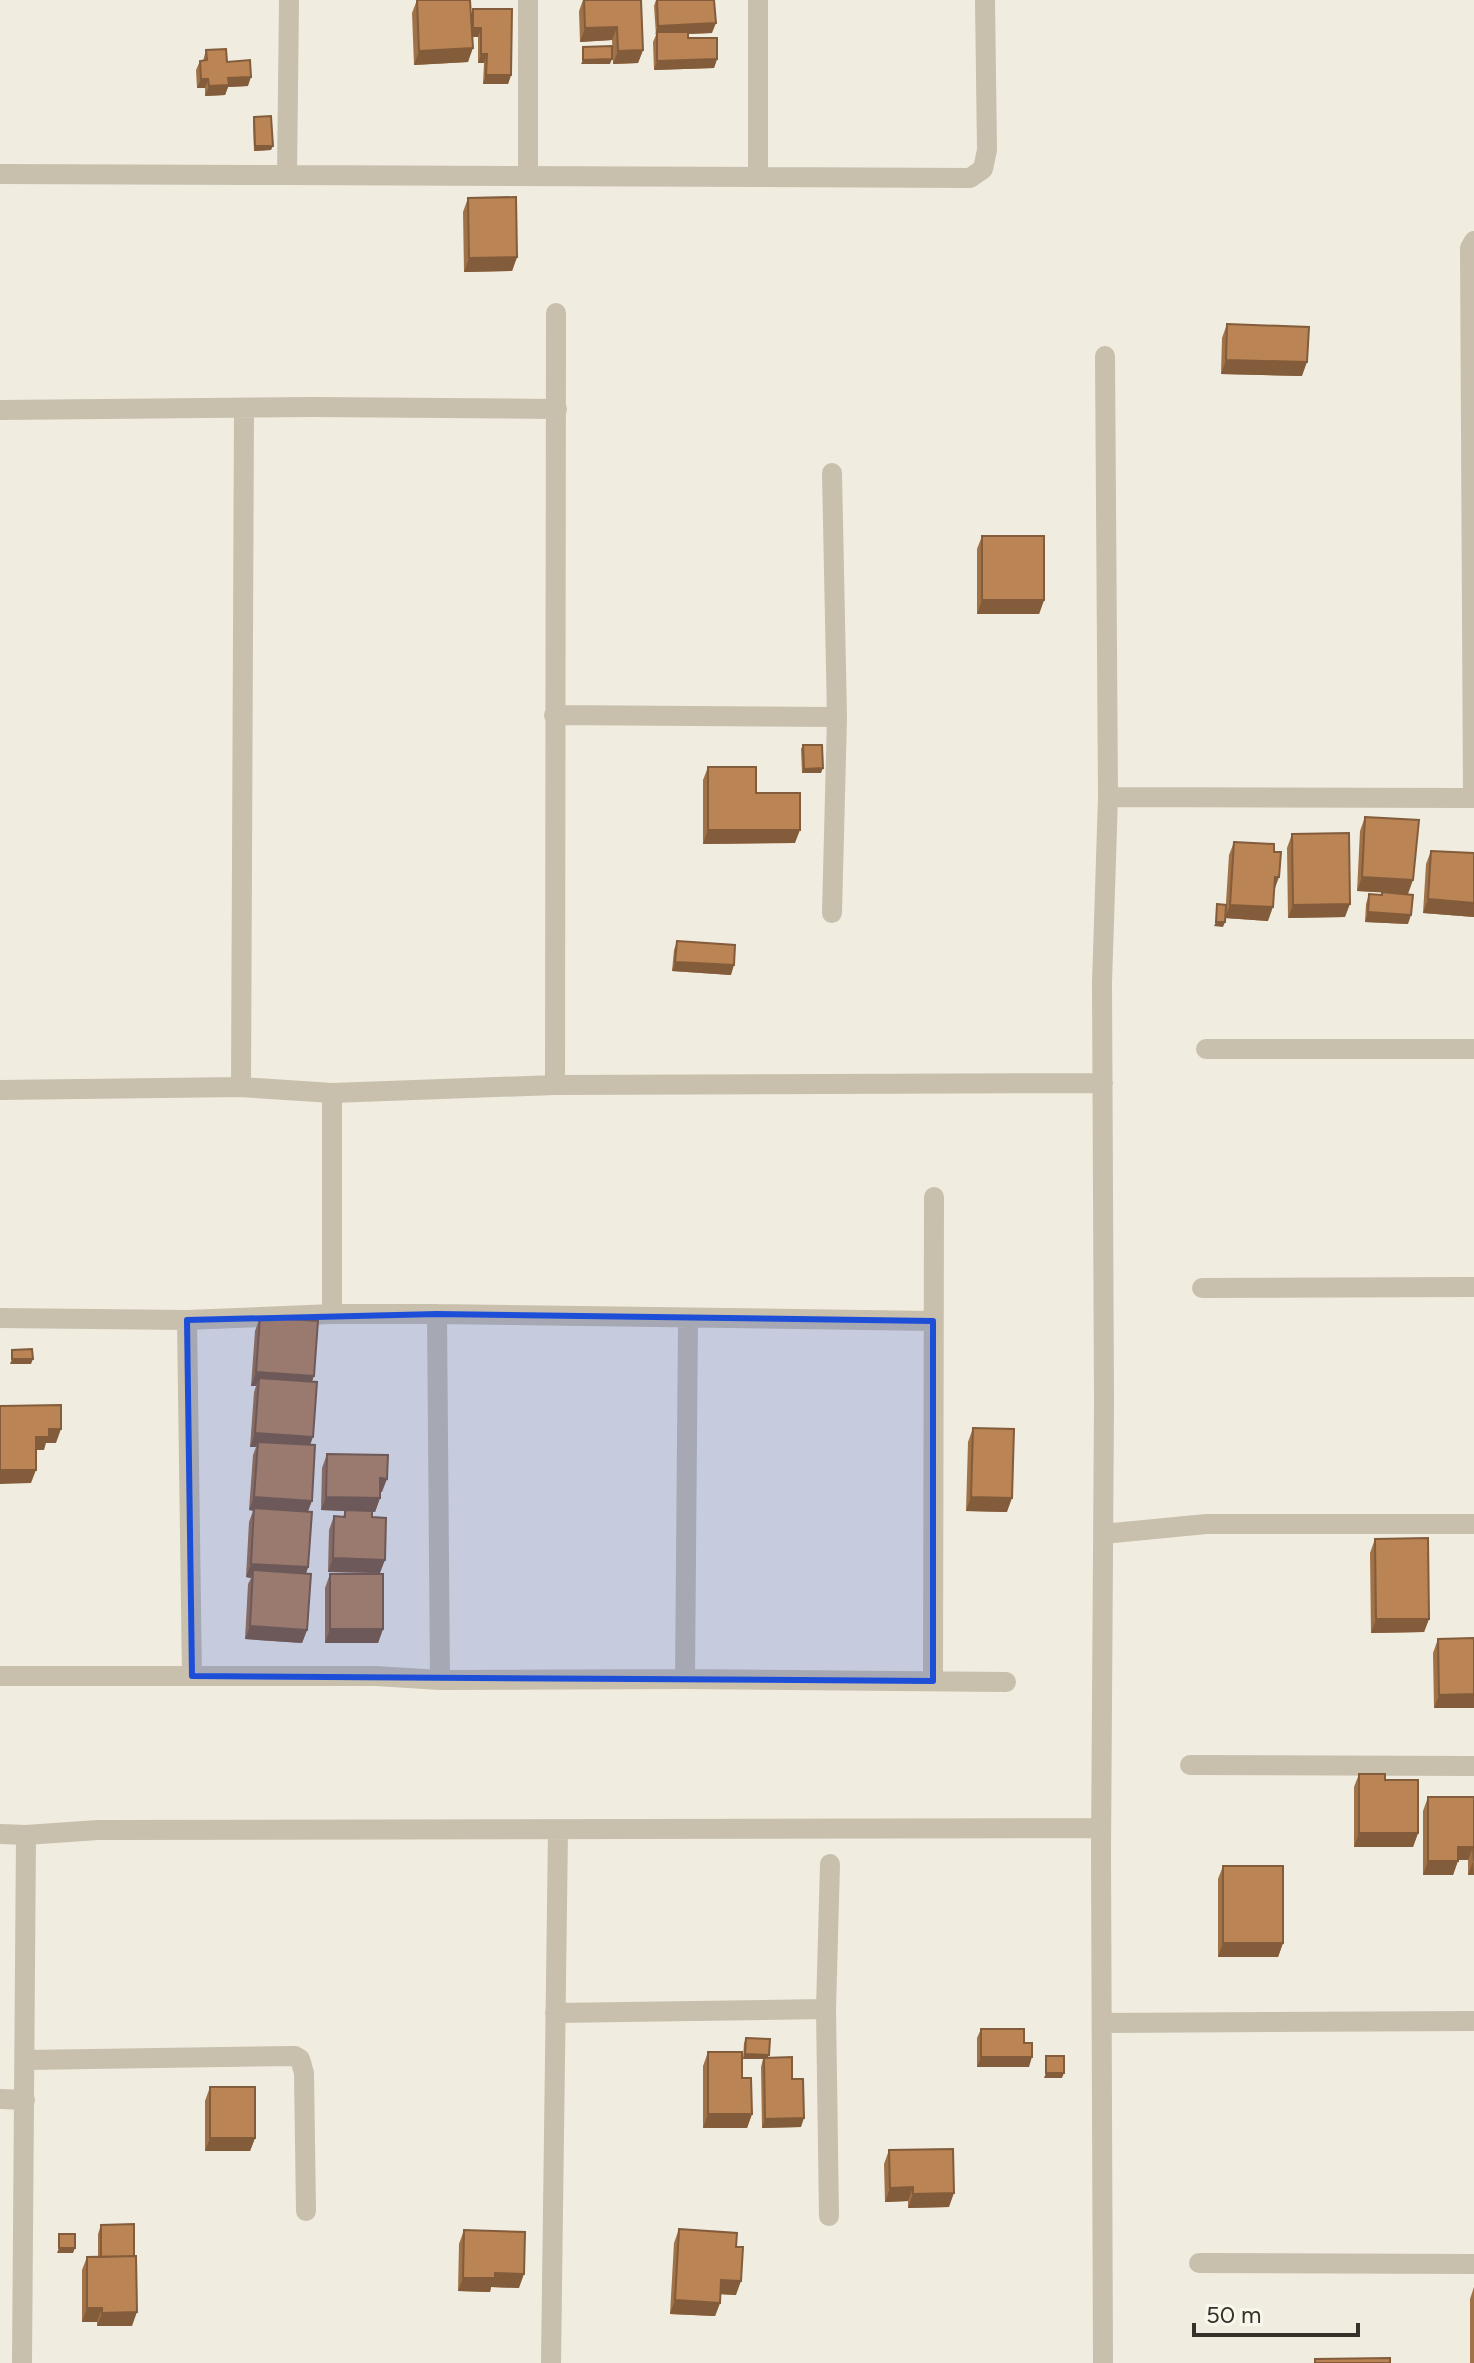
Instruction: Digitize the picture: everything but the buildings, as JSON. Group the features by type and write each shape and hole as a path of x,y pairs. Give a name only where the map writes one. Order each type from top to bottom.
{"street":[{"path":"287,175 289,0"},
{"path":"528,0 528,176"},
{"path":"758,0 758,177"},
{"path":"0,174 970,178 983,169 987,150 985,0"},
{"path":"1108,797 1474,798 1470,248 1474,241"},
{"path":"555,1085 556,313"},
{"path":"1103,2363 1102,983 1108,797 1105,356"},
{"path":"241,1087 244,408"},
{"path":"0,410 557,409"},
{"path":"832,473 837,717 832,913"},
{"path":"554,715 837,717"},
{"path":"1206,1049 1474,1049"},
{"path":"0,1090 241,1087 332,1093 555,1085 1103,1083"},
{"path":"332,1093 332,1314"},
{"path":"933,1681 934,1197"},
{"path":"1202,1288 1474,1287"},
{"path":"0,1318 187,1320 332,1314 437,1314 933,1321"},
{"path":"437,1314 440,1680"},
{"path":"685,1679 688,1319"},
{"path":"187,1320 192,1676"},
{"path":"1103,1534 1206,1524 1474,1524"},
{"path":"0,1676 1006,1682"},
{"path":"1190,1765 1474,1766"},
{"path":"0,1834 98,1830 1101,1828"},
{"path":"551,2363 558,1830"},
{"path":"22,2363 26,1835"},
{"path":"829,2216 826,2009 830,1864"},
{"path":"555,2013 826,2009"},
{"path":"1102,2023 1474,2021"},
{"path":"26,2060 295,2056 300,2059 304,2073 306,2211"},
{"path":"0,2099 25,2100"},
{"path":"1199,2263 1474,2264"}],"highlighted area":[{"path":"437,1314 933,1321 933,1681 192,1676 187,1320"}]}
